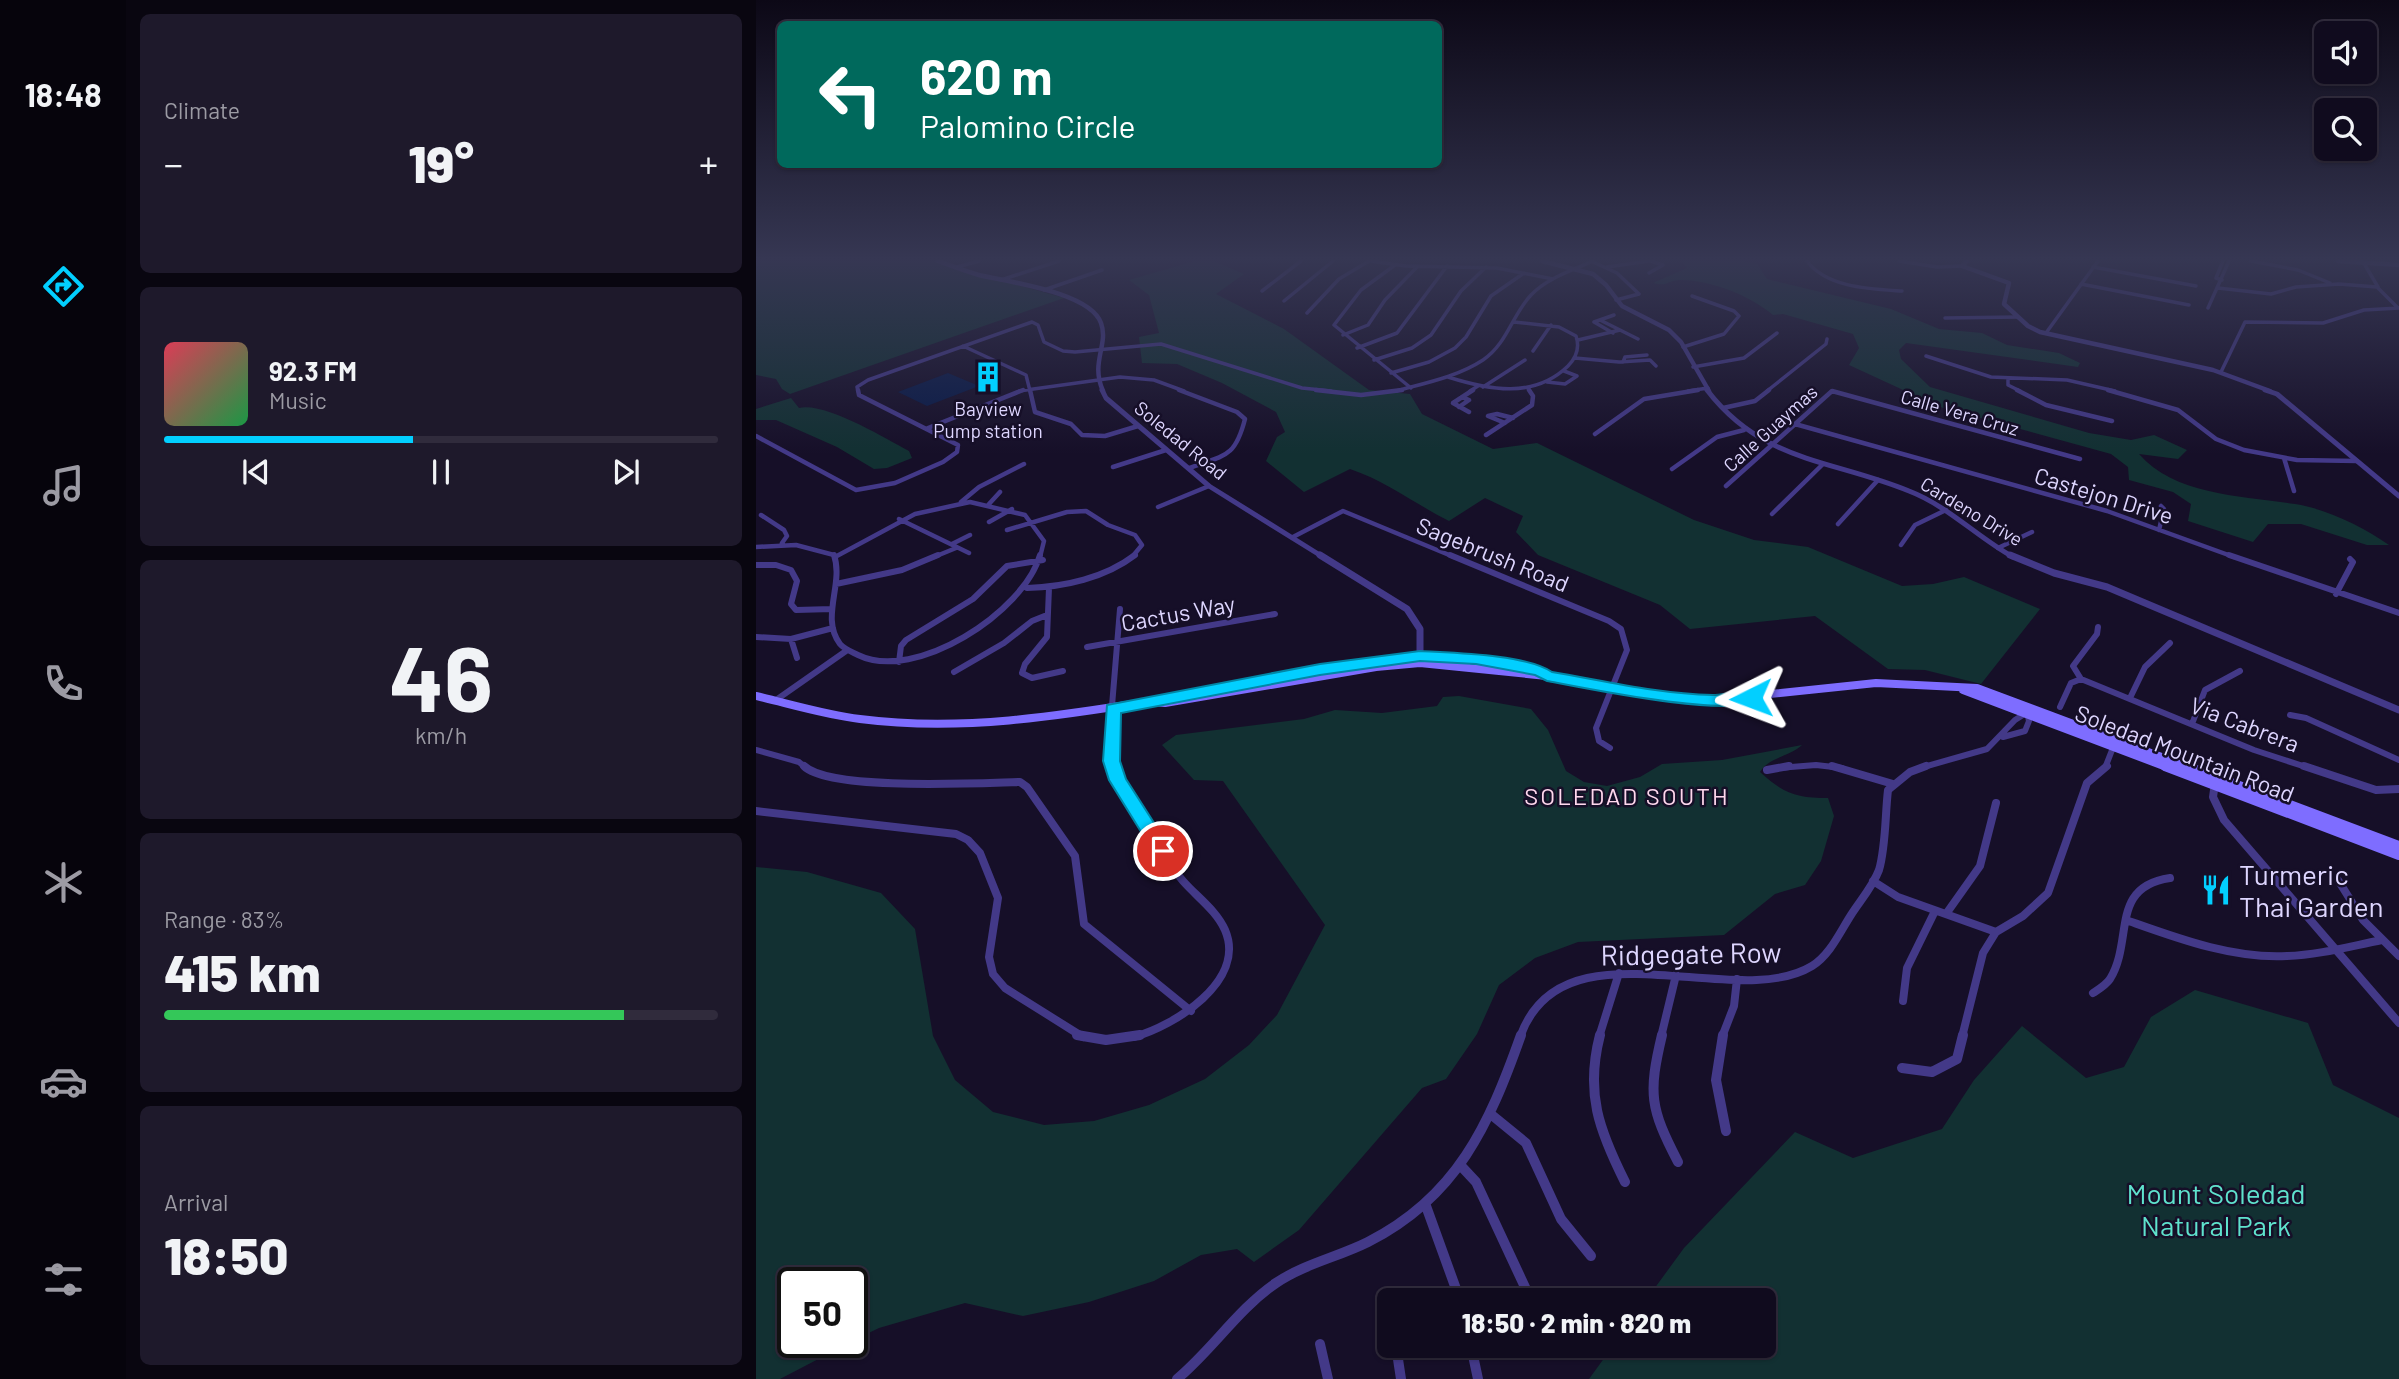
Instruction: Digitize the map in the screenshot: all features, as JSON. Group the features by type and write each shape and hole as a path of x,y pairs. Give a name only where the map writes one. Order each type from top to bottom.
{"main road":[{"name":"Soledad Mountain Road","path":"756,696 859,719 943,726 1030,721 1154,702 1165,703 1420,660 1476,659 1611,688 1713,700 1906,682 1957,688 2028,710 2216,781 2399,855"},
{"name":"Soledad Mountain Road","path":"2028,710 2114,746 2399,846"}],"street":[{"path":"756,436 802,458 844,488 883,487 942,463 957,452 958,445 859,395 857,387 869,380 1021,325"},
{"path":"1038,325 1044,342 1063,351 1142,344 1172,346 1302,388 1361,395 1411,388 1448,377 1491,354 1512,325"},
{"path":"1097,379 1101,325"},
{"path":"1335,325 1357,348 1411,388"},
{"path":"1343,335 1367,325"},
{"path":"1357,348 1397,333 1402,325"},
{"path":"1374,360 1412,348 1431,335 1438,325"},
{"path":"1391,373 1429,362 1455,348 1473,325"},
{"path":"1545,325 1566,329 1578,340"},
{"path":"1598,325 1613,332"},
{"path":"1611,325 1638,339"},
{"name":"Cardeno Drive","path":"1659,325 1672,333 1683,346 1693,367 1723,408 1744,430 1771,446 1910,491 1947,510 1998,548 2054,573 2107,587 2399,710"},
{"path":"1683,346 1710,341 1734,325"},
{"path":"2029,325 2046,333 2221,372 2277,394 2399,496"},
{"path":"2046,333 2051,325"},
{"path":"2221,372 2242,325"},
{"path":"1532,351 1551,326"},
{"path":"1578,340 1620,330"},
{"path":"1693,367 1744,358 1777,336 1777,332"},
{"path":"1723,408 1755,401 1826,344 1826,339"},
{"path":"1448,377 1481,387 1528,388 1547,382 1564,370 1575,358 1578,340"},
{"path":"963,346 1019,369 1026,375 1035,412 1071,424 1082,435 1105,436 1138,426"},
{"path":"1642,347 1656,366"},
{"path":"1926,356 1976,373 2008,379 2067,380 2151,400 2178,410 2221,442 2284,458 2357,461"},
{"path":"1575,358 1623,362 1649,357"},
{"path":"1469,412 1459,407 1469,400 1462,397 1525,360"},
{"path":"1547,382 1565,384 1577,376 1564,370"},
{"path":"928,428 1029,388 1133,376 1154,380 1237,412 1245,419 1238,445 1223,456 1189,468"},
{"name":"Soledad Road","path":"1097,379 1105,398 1209,486 1407,609 1420,629 1420,660"},
{"path":"2008,379 2008,385 2029,398 2112,421"},
{"path":"1486,435 1532,405 1533,396 1528,388"},
{"path":"1595,433 1644,399 1708,388"},
{"name":"Calle Guaymas","path":"1726,486 1832,391"},
{"name":"Calle Vera Cruz","path":"1832,391 2080,459"},
{"path":"1506,423 1489,415 1513,418"},
{"name":"Castejon Drive","path":"1795,424 2107,511 2336,594 2399,613"},
{"path":"1672,469 1717,437 1744,430"},
{"path":"1113,467 1166,450"},
{"path":"2284,458 2294,491"},
{"path":"961,502 979,487 1024,464"},
{"path":"1772,514 1823,464"},
{"path":"1838,524 1878,480"},
{"path":"1158,507 1209,486"},
{"path":"989,504 1000,492"},
{"path":"756,547 782,543 812,546 834,555 839,570 832,609 833,628 846,651 867,662 899,662 934,652 968,634 1027,587 1043,560 1045,538 1034,520 1012,509 961,502 899,519 834,555"},
{"path":"2159,530 2164,509 2161,506"},
{"path":"989,522 1012,509"},
{"path":"1901,545 1915,525 1947,510"},
{"path":"1007,530 1034,520 1086,511 1135,535 1142,545 1135,558 1120,568 1049,588 1027,587"},
{"name":"Sagebrush Road","path":"1293,537 1343,512 1609,621 1621,629 1627,650 1596,728 1599,741 1611,748"},
{"path":"761,515 784,530 788,536 782,543"},
{"path":"899,519 969,553"},
{"path":"1998,548 2032,532"},
{"path":"836,584 902,570 954,546 970,535"},
{"path":"2336,594 2353,562 2350,559"},
{"path":"899,662 901,646 906,640 973,599 1007,566 1043,560"},
{"path":"756,565 776,565 791,570 797,581 791,604 796,610 832,609"},
{"path":"1049,588 1049,633 1044,645 1025,663 1022,673 1032,678 1063,671"},
{"path":"756,811 957,834 968,840 980,853 998,898 989,957 993,974 1004,988 1078,1036 1111,1041 1158,1030 1191,1011 1219,977 1227,951 1227,934 1221,920 1178,874 1118,780 1111,761 1120,609"},
{"name":"Cactus Way","path":"1087,647 1275,614"},
{"path":"954,672 1004,643 1032,621 1047,615"},
{"path":"2060,707 2071,683 2081,679 2073,666 2097,634 2098,627"},
{"path":"756,637 791,639 833,628"},
{"path":"791,639 797,658"},
{"path":"2130,698 2144,667 2166,650 2170,643"},
{"path":"776,700 846,651"},
{"path":"2192,724 2205,690 2240,671"},
{"name":"Via Cabrera","path":"2081,679 2254,750 2376,790 2399,789"},
{"path":"1767,770 1798,763 1827,764 1893,784 1917,767 1984,751 2003,737 2017,716 2028,710 2029,721 2025,731 2003,737"},
{"path":"2290,715 2306,718 2399,760"},
{"path":"1902,1068 1932,1072 1957,1059 1983,953 1996,932 2024,916 2048,892 2087,783 2107,766 2114,746"},
{"path":"756,750 794,759 820,776 915,784 1020,782 1027,787 1075,856 1084,924 1191,1011"},
{"path":"2216,781 2213,797 2224,820 2399,1023"},
{"name":"Ridgegate Row","path":"1177,1379 1198,1364 1251,1304 1277,1283 1378,1237 1426,1206 1462,1167 1493,1116 1525,1021 1535,1008 1559,989 1573,983 1619,973 1775,980 1814,965 1828,951 1879,869 1888,790 1893,784"},
{"path":"1947,914 1980,866 1996,803"},
{"path":"2093,993 2109,980 2135,891 2147,881 2170,878"},
{"path":"2338,880 2363,920 2399,956"},
{"path":"1873,881 1898,897 1996,932"},
{"path":"1903,1001 1907,968 1935,911"},
{"path":"2126,920 2185,942 2258,956 2305,955 2382,940"},
{"path":"1619,973 1592,1081 1595,1105 1610,1152 1625,1182"},
{"path":"1676,975 1651,1081 1658,1124 1678,1162"},
{"path":"1726,1131 1717,1100 1716,1066 1722,1040 1735,1009 1737,979"},
{"path":"1493,1116 1517,1133 1529,1147 1561,1222 1576,1244 1591,1256"},
{"path":"1462,1167 1476,1182 1525,1288"},
{"path":"1426,1206 1456,1288"},
{"path":"1320,1345 1328,1379"},
{"path":"1398,1358 1401,1379"},
{"path":"1474,1358 1478,1379"}],"green space":[{"path":"756,325 986,325 790,394 782,389 776,379 756,375"},
{"path":"1157,325 1277,325 1369,390 1410,394 1422,414 1493,449 1537,443 1694,520 1754,540 1808,547 1902,586 1933,584 1964,577 2040,609 1981,684 1925,670 1888,669 1815,616 1690,629 1660,605 1538,555 1516,532 1523,516 1485,498 1449,521 1388,486 1350,469 1304,492 1266,461 1277,437 1285,432 1276,412 1222,383 1177,364 1142,363 1139,337 1159,333"},
{"path":"1823,325 1930,325 1939,329 1982,333 2007,345 2059,353 2080,363 2078,367 1906,343 1899,350 1901,359 1930,387 2089,433 2131,440 2154,435 2187,450 2178,459 2139,454 2154,468 2172,478 2212,492 2320,510 2356,525 2389,545 2367,545 2301,524 2268,524 2253,542 2188,521 2191,504 2173,492 2129,480 2128,467 2111,454 1940,407 1849,365 1859,348 1853,334"},
{"path":"791,398 799,408 824,410 870,430 909,451 912,458 887,468 874,469 837,447 776,420 756,420 756,409"},
{"path":"1459,696 1531,709 1548,730 1566,771 1584,782 1607,786 1640,777 1662,764 1722,760 1802,745 1769,763 1760,772 1791,793 1828,798 1834,816 1821,861 1805,885 1775,894 1724,935 1578,942 1535,958 1499,985 1477,1034 1446,1079 1422,1088 1299,1230 1254,1262 1237,1249 1201,1255 1154,1281 1089,1302 1023,1316 965,1303 868,1333 868,1267 777,1267 777,1358 820,1358 780,1379 756,1379 756,867 807,872 881,893 915,929 933,1036 955,1080 993,1112 1044,1125 1094,1121 1149,1105 1205,1079 1249,1045 1277,1015 1325,925 1223,781 1194,780 1162,745 1176,735 1304,719 1335,710 1382,713 1437,706 1443,697"},
{"name":"Mount Soledad Natural Park","path":"2195,990 2308,1023 2333,1085 2399,1118 2399,1379 1589,1379 1604,1358 1776,1358 1776,1288 1655,1288 1684,1248 1795,1132 1853,1158 1942,1129 1974,1080 2022,1026 2086,1078 2124,1067 2151,1017"}],"water":[{"path":"948,373 979,386 927,406 898,392"}],"place":[{"name":"Bayview Pump station","path":"988,377"},
{"name":"Turmeric Thai Garden","path":"2216,890"}],"district":[{"name":"SOLEDAD SOUTH","path":"1627,795"}],"route":[{"path":"1163,851 1118,780 1111,761 1113,709 1320,670 1420,656 1476,659 1539,671 1547,676 1661,696 1713,700 1751,698"}]}
